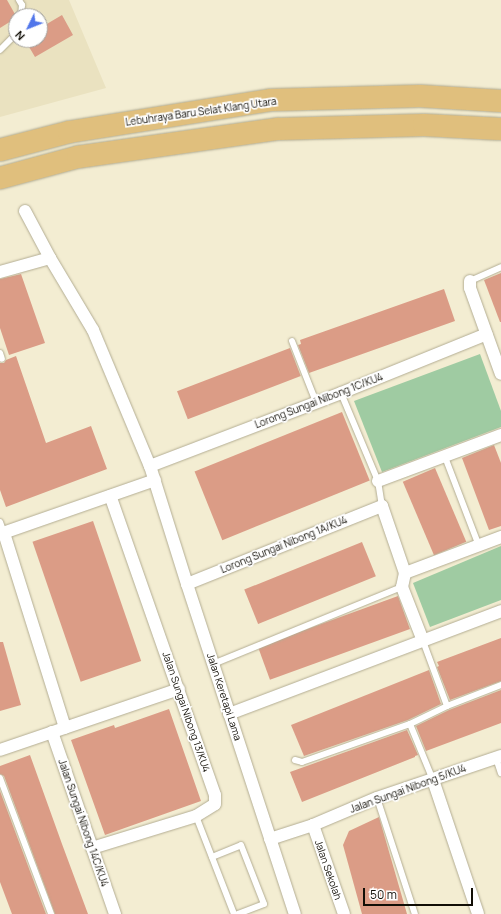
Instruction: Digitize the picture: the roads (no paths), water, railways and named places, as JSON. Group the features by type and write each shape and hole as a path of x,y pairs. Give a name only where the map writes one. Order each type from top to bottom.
{"highway":[{"name":"Lebuhraya Baru Selat Klang Utara","path":"0,150 69,132 271,100 420,96 501,101"},
{"path":"0,178 78,157 278,129 424,125 501,129"}],"street":[{"name":"Jalan Keretapi Lama","path":"25,211 50,258 93,330 150,466 229,714 295,914"},
{"path":"0,272 50,258"},
{"path":"470,281 470,288 501,374"},
{"name":"Lorong Sungai Nibong 1C/KU4","path":"150,466 341,393 487,334"},
{"path":"378,481 501,435"},
{"path":"65,728 1,530 110,496 155,480"},
{"name":"Jalan Sungai Nibong 13/KU4","path":"92,848 196,816 215,804 215,795 179,689 110,496"},
{"path":"382,506 405,573 402,587 423,641"},
{"name":"Lorong Sungai Nibong 1A/KU4","path":"187,584 382,506"},
{"path":"405,573 501,537"},
{"path":"229,714 501,611"},
{"path":"0,750 179,689"},
{"name":"Jalan Sungai Nibong 14C/KU4","path":"52,732 115,914"},
{"name":"Jalan Sungai Nibong 5/KU4","path":"270,839 313,825 377,798 498,757"},
{"path":"433,780 478,914"},
{"name":"Jalan Sekolah","path":"313,825 344,914"}],"lane":[{"path":"0,50 8,42"},
{"path":"470,281 501,266"},
{"path":"292,341 316,402"},
{"path":"341,393 378,481 382,506"},
{"path":"445,457 479,546"},
{"path":"213,664 402,587"},
{"path":"423,641 447,706"},
{"path":"295,760 302,762 410,724 447,706 501,685"},
{"path":"410,724 433,780"},
{"path":"498,757 501,773"},
{"path":"0,778 51,914"},
{"path":"377,798 415,914"},
{"path":"196,816 234,914"},
{"path":"212,856 242,845 264,904 238,914"}]}
